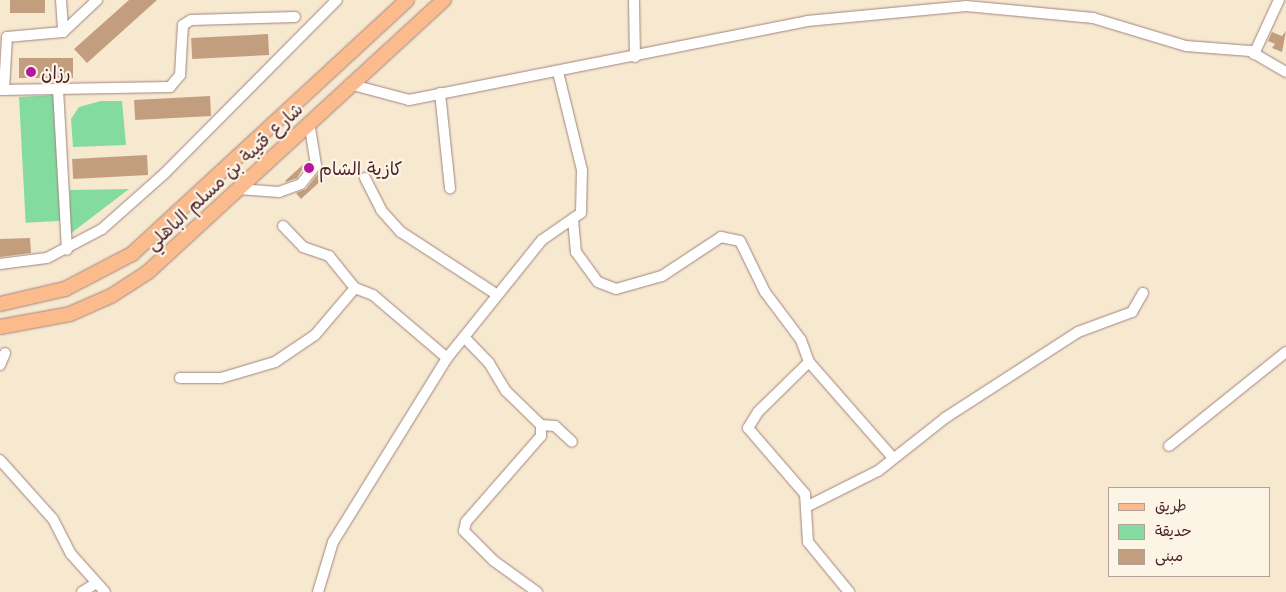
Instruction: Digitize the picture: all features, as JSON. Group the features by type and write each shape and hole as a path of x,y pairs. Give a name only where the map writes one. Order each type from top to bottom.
{"main road":[{"name":"شارع قتيبة بن مسلم الباهلي","path":"0,304 65,289 132,254 407,0"},
{"name":"شارع قتيبة بن مسلم الباهلي","path":"0,327 48,320 111,296 148,272 349,84 444,0"}],"street":[{"path":"61,0 63,32"},
{"path":"96,0 63,32 7,37 2,90 170,86 180,75 183,25 190,20 295,18"},
{"path":"0,264 30,263 67,250 102,229 165,172 337,0"},
{"path":"634,0 635,57"},
{"path":"1254,54 1278,0"},
{"path":"349,84 409,100 635,57 807,21 981,3 1066,13 1186,46 1243,49 1286,72"},
{"path":"318,592 332,542 447,358 465,338 496,294 542,240 573,219 585,204 584,188 558,72"},
{"path":"58,89 67,250"},
{"path":"440,93 450,188"},
{"path":"238,189 279,192 301,184 316,165 309,122"},
{"path":"365,178 381,210 401,232 496,294"},
{"path":"573,219 576,252 598,282 616,289 662,276 721,237 734,237 743,245 765,292 801,340 809,362 893,458"},
{"path":"283,226 303,247 329,256 355,288 373,295 447,358"},
{"path":"180,378 221,378 275,362 315,335 355,288"},
{"path":"808,506 838,494 893,458 945,418 1078,332 1132,312 1143,292"},
{"path":"465,338 489,363 506,391 541,426 555,426 572,442"},
{"path":"1168,446 1286,352"},
{"path":"0,365 5,353"},
{"path":"809,362 758,412 748,428 805,494 808,506 804,516 808,542 849,592"},
{"path":"537,592 494,561 464,531 472,515 538,444 541,426"},
{"path":"0,460 53,519 71,554 95,584 105,592"},
{"path":"82,592 95,584"}],"green space":[{"path":"56,95 63,221 26,223 19,97"},
{"path":"101,101 122,101 126,145 73,147 71,119 79,107"},
{"path":"129,189 70,234 70,190"}],"building":[{"path":"10,0 45,0 45,13 10,13"},
{"path":"129,0 157,0 87,63 74,49"},
{"path":"1286,31 1282,52 1272,48 1275,44 1268,41 1272,32 1282,36"},
{"path":"268,34 269,55 192,59 191,38"},
{"path":"19,58 73,58 73,78 19,78"},
{"path":"210,96 211,116 135,120 134,100"},
{"path":"147,155 148,175 73,179 72,159"},
{"path":"308,160 297,178 285,181"},
{"path":"320,171 325,177 301,199 296,193 306,189"},
{"path":"30,238 31,253 0,257 0,239"}],"place":[{"name":"رزان","path":"31,72"},
{"name":"كازية الشام","path":"309,168"}]}
